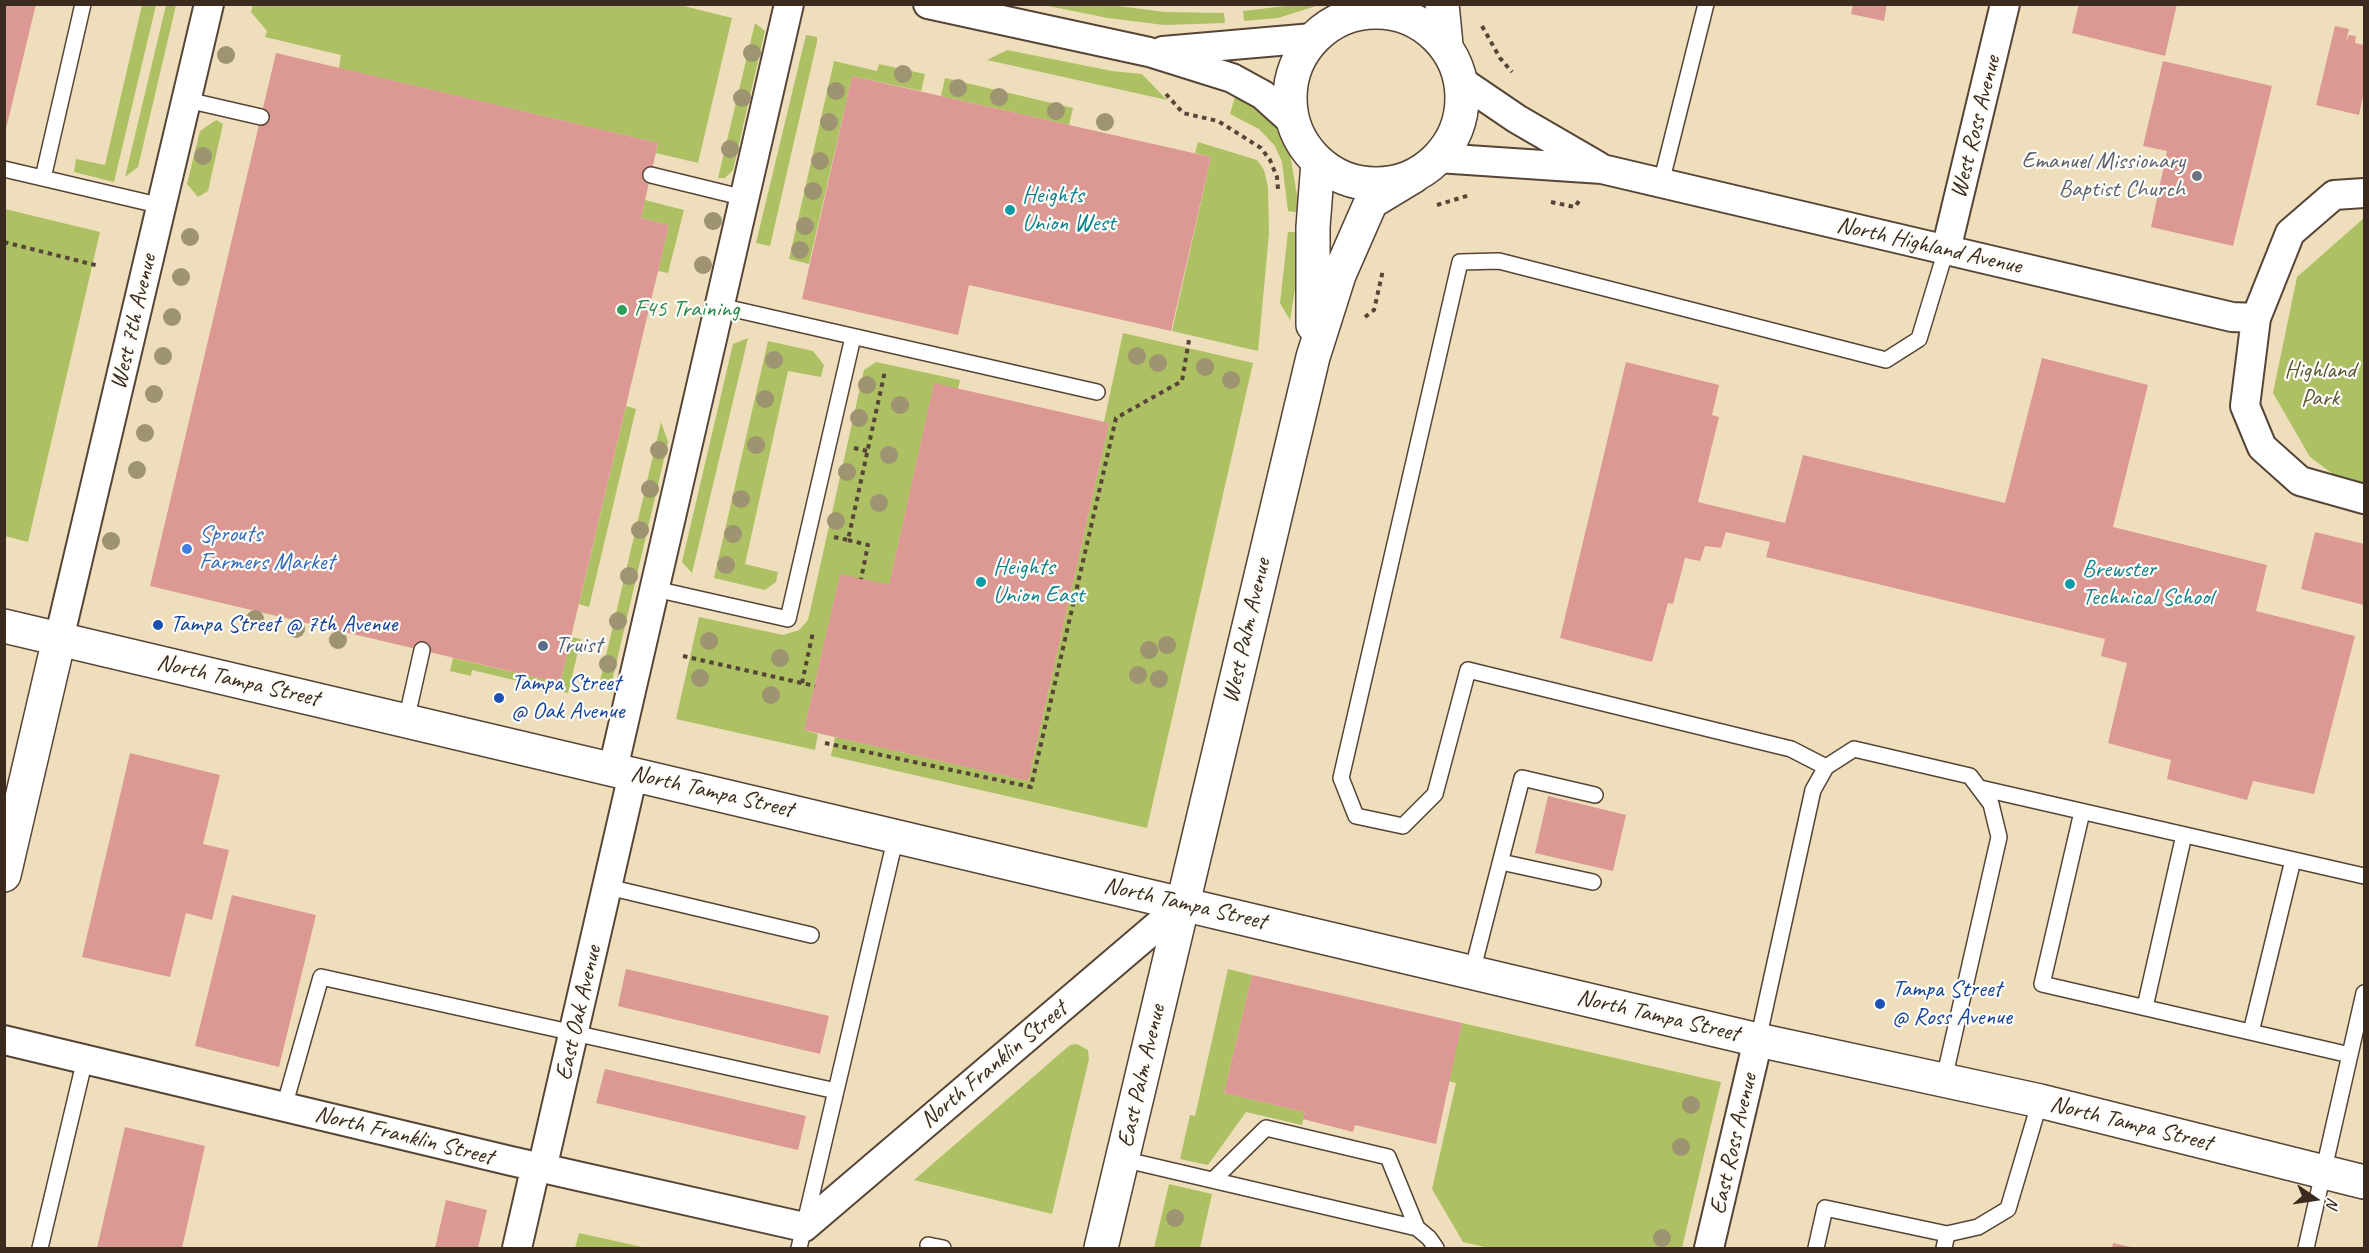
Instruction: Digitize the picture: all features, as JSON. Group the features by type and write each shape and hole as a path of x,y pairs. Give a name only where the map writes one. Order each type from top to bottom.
{"main road":[{"path":"1442,4 1446,45"},
{"name":"West Palm Avenue","path":"1183,904 1312,357 1338,275 1371,202 1426,167 1454,135 1462,108 1461,81 1446,45 1428,28 1407,16 1362,8 1335,22 1313,38 1300,57 1292,78 1290,100 1293,122 1303,143 1318,162 1339,176 1364,184 1390,184 1426,167"},
{"name":"West Palm Avenue","path":"1312,357 1313,227 1318,162"},
{"name":"North Tampa Street","path":"4,626 1758,1040 2040,1101 2364,1182"},
{"path":"4,874 59,639"},
{"name":"East Palm Avenue","path":"1101,1248 1183,904"}],"street":[{"name":"West 7th Avenue","path":"59,639 209,4"},
{"name":"East Oak Avenue","path":"517,1248 534,1174 543,1169 608,887 623,771 655,589 789,4"},
{"path":"928,4 1149,52 1232,78 1263,95 1293,122"},
{"name":"West Ross Avenue","path":"1946,250 2005,4"},
{"path":"1149,52 1313,38"},
{"name":"North Highland Avenue","path":"1461,81 1517,119 1602,168"},
{"name":"North Highland Avenue","path":"1426,167 1602,168 2232,317 2256,318"},
{"path":"2364,193 2334,195 2290,233 2256,318 2245,406 2262,447 2300,481 2364,499"},
{"name":"North Franklin Street","path":"4,1040 543,1169 805,1241 1183,904"},
{"name":"East Ross Avenue","path":"1709,1248 1758,1040"}],"lane":[{"path":"43,178 83,4"},
{"path":"1661,183 1706,4"},
{"path":"187,100 261,117"},
{"path":"4,169 162,206"},
{"path":"651,175 745,198"},
{"path":"1826,767 1791,749 1468,670 1435,794 1403,826 1356,816 1341,778 1460,262 1499,261 1886,360 1920,339 1946,250"},
{"path":"720,306 1097,392"},
{"path":"655,589 788,620 853,337"},
{"path":"406,721 422,650"},
{"path":"1758,1040 1813,790 1826,767 1854,749 1970,776 1991,804 1999,837 1944,1079"},
{"path":"1472,972 1522,778 1595,795"},
{"path":"1980,788 2364,876"},
{"path":"2082,812 2042,984 2350,1055"},
{"path":"2145,1007 2184,835"},
{"path":"805,1241 836,1091 896,836"},
{"path":"2251,1032 2293,860"},
{"path":"1501,862 1593,882"},
{"path":"608,887 811,935"},
{"path":"284,1107 321,977 836,1091"},
{"path":"2306,1248 2364,993"},
{"path":"40,1248 85,1059"},
{"path":"1816,1248 1826,1208 1945,1241 1978,1227 2008,1209 2040,1101"},
{"path":"1212,1180 1266,1128 1343,1146 1388,1157 1417,1228"},
{"path":"1122,1159 1417,1228 1429,1238 1436,1248"},
{"path":"928,1248 928,1245 943,1248"}],"path":[{"path":"1480,15 1482,25 1500,58 1516,77"},
{"path":"1183,113 1218,121 1261,148 1270,160 1276,177 1278,198"},
{"path":"1434,206 1481,194"},
{"path":"1543,200 1575,207"},
{"path":"4,242 99,266"},
{"path":"1374,310 1383,267"},
{"path":"825,743 1031,788 1116,418 1182,381 1189,340"},
{"path":"848,540 891,345"},
{"path":"831,548 834,537 868,545 861,579"},
{"path":"802,682 814,627"},
{"path":"683,656 815,686"}],"green space":[{"path":"253,4 676,4 732,18 698,163 656,153 658,143 339,68 341,55 265,37 267,31 251,12"},
{"path":"142,5 156,5 114,182 74,172 76,159 105,165"},
{"path":"166,5 176,5 138,167 125,177"},
{"path":"1043,5 1111,5 1165,12 1224,13 1225,23 1164,25 1108,18"},
{"path":"1294,5 1319,5 1278,18 1244,21 1243,11"},
{"path":"755,23 765,31 733,170 725,178 718,178"},
{"path":"806,35 817,37 817,42 770,246 756,243"},
{"path":"1007,50 1112,71 1142,74 1167,100 987,60"},
{"path":"834,61 877,71 879,64 925,74 921,91 852,76 809,264 789,259"},
{"path":"945,78 1073,108 1069,125 941,96"},
{"path":"1236,93 1250,101 1272,121 1290,154 1300,213 1288,211 1282,162 1275,146 1259,129 1230,114"},
{"path":"216,120 223,124 208,191 198,197 187,184 200,131"},
{"path":"1198,142 1257,160 1264,170 1268,187 1269,234 1258,351 1172,331 1211,157 1195,153"},
{"path":"645,200 684,210 668,273 658,271 669,225 641,218"},
{"path":"5,209 100,232 28,542 5,536"},
{"name":"Highland Park","path":"2364,218 2364,489 2349,486 2310,457 2273,393 2297,277"},
{"path":"1288,232 1300,232 1300,257 1290,320 1280,303"},
{"path":"1123,333 1253,363 1147,828 831,756 835,737 1028,781 1109,423 1104,422"},
{"path":"748,338 692,573 682,562 733,344"},
{"path":"768,341 813,351 824,365 821,377 788,371 745,564 778,572 776,582 765,590 714,578"},
{"path":"876,362 960,380 958,389 934,384 889,585 840,575 804,730 818,734 815,750 676,719 699,617 783,635 799,630 808,620 864,370"},
{"path":"626,406 636,409 589,607 579,604"},
{"path":"661,422 668,442 610,690 590,686 600,681"},
{"path":"571,637 581,639 568,693 472,670 471,676 450,671 453,658 560,683"},
{"path":"1228,969 1252,975 1224,1093 1305,1112 1302,1125 1246,1112 1208,1165 1180,1159 1190,1115 1195,1116"},
{"path":"1462,1023 1721,1082 1682,1248 1489,1248 1463,1242 1432,1189 1456,1083 1448,1081"},
{"path":"1077,1044 1088,1050 1089,1059 1052,1214 914,1180 1070,1045"},
{"path":"1169,1184 1212,1194 1200,1248 1154,1248"},
{"path":"579,1233 647,1248 575,1248"}],"building":[{"path":"4,4 36,4 5,133 4,133"},
{"path":"1853,4 1887,4 1884,21 1851,14"},
{"path":"2079,4 2177,4 2165,56 2072,33"},
{"path":"2335,26 2349,29 2346,41 2349,35 2356,36 2355,43 2364,45 2364,92 2359,115 2316,105"},
{"path":"276,53 658,143 641,218 669,225 560,683 150,586"},
{"path":"2163,61 2272,86 2233,246 2151,227 2167,151 2143,146"},
{"name":"Heights Union West","path":"852,76 1211,157 1171,331 969,285 958,335 802,299"},
{"name":"Brewster Technical School","path":"2042,358 2148,385 2113,527 2267,565 2256,611 2355,636 2314,794 2253,781 2247,800 2167,779 2171,760 2108,743 2127,663 2101,656 2105,639 1766,557 1770,542 1726,532 1721,548 1705,546 1700,561 1685,558 1673,604 1668,603 1652,662 1560,638 1626,362 1719,385 1712,415 1719,417 1698,502 1785,523 1803,455 2005,503"},
{"name":"Heights Union East","path":"934,383 1109,423 1028,781 804,730 840,574 889,585"},
{"path":"2315,532 2364,544 2364,605 2301,589"},
{"path":"130,753 220,775 203,844 229,850 212,920 186,913 170,977 82,957"},
{"path":"1548,796 1626,815 1613,871 1535,853"},
{"path":"232,895 316,915 279,1067 195,1046"},
{"path":"626,969 829,1016 820,1054 618,1006"},
{"path":"1252,975 1462,1023 1436,1144 1355,1125 1353,1132 1303,1119 1305,1112 1224,1093"},
{"path":"605,1069 806,1116 798,1150 596,1103"},
{"path":"125,1127 205,1146 182,1248 97,1248"},
{"path":"446,1200 487,1210 478,1248 435,1248"},
{"path":"2113,1243 2135,1248 2112,1248"}],"place":[{"name":"Emanuel Missionary Baptist Church","path":"2197,176"},
{"name":"Heights Union West","path":"1010,210"},
{"name":"F45 Training","path":"622,310"},
{"name":"Sprouts Farmers Market","path":"187,549"},
{"name":"Heights Union East","path":"981,582"},
{"name":"Brewster Technical School","path":"2070,584"},
{"name":"Tampa Street @ 7th Avenue","path":"158,625"},
{"name":"Truist","path":"543,646"},
{"name":"Tampa Street @ Oak Avenue","path":"499,698"},
{"name":"Tampa Street @ Ross Avenue","path":"1880,1004"}]}
